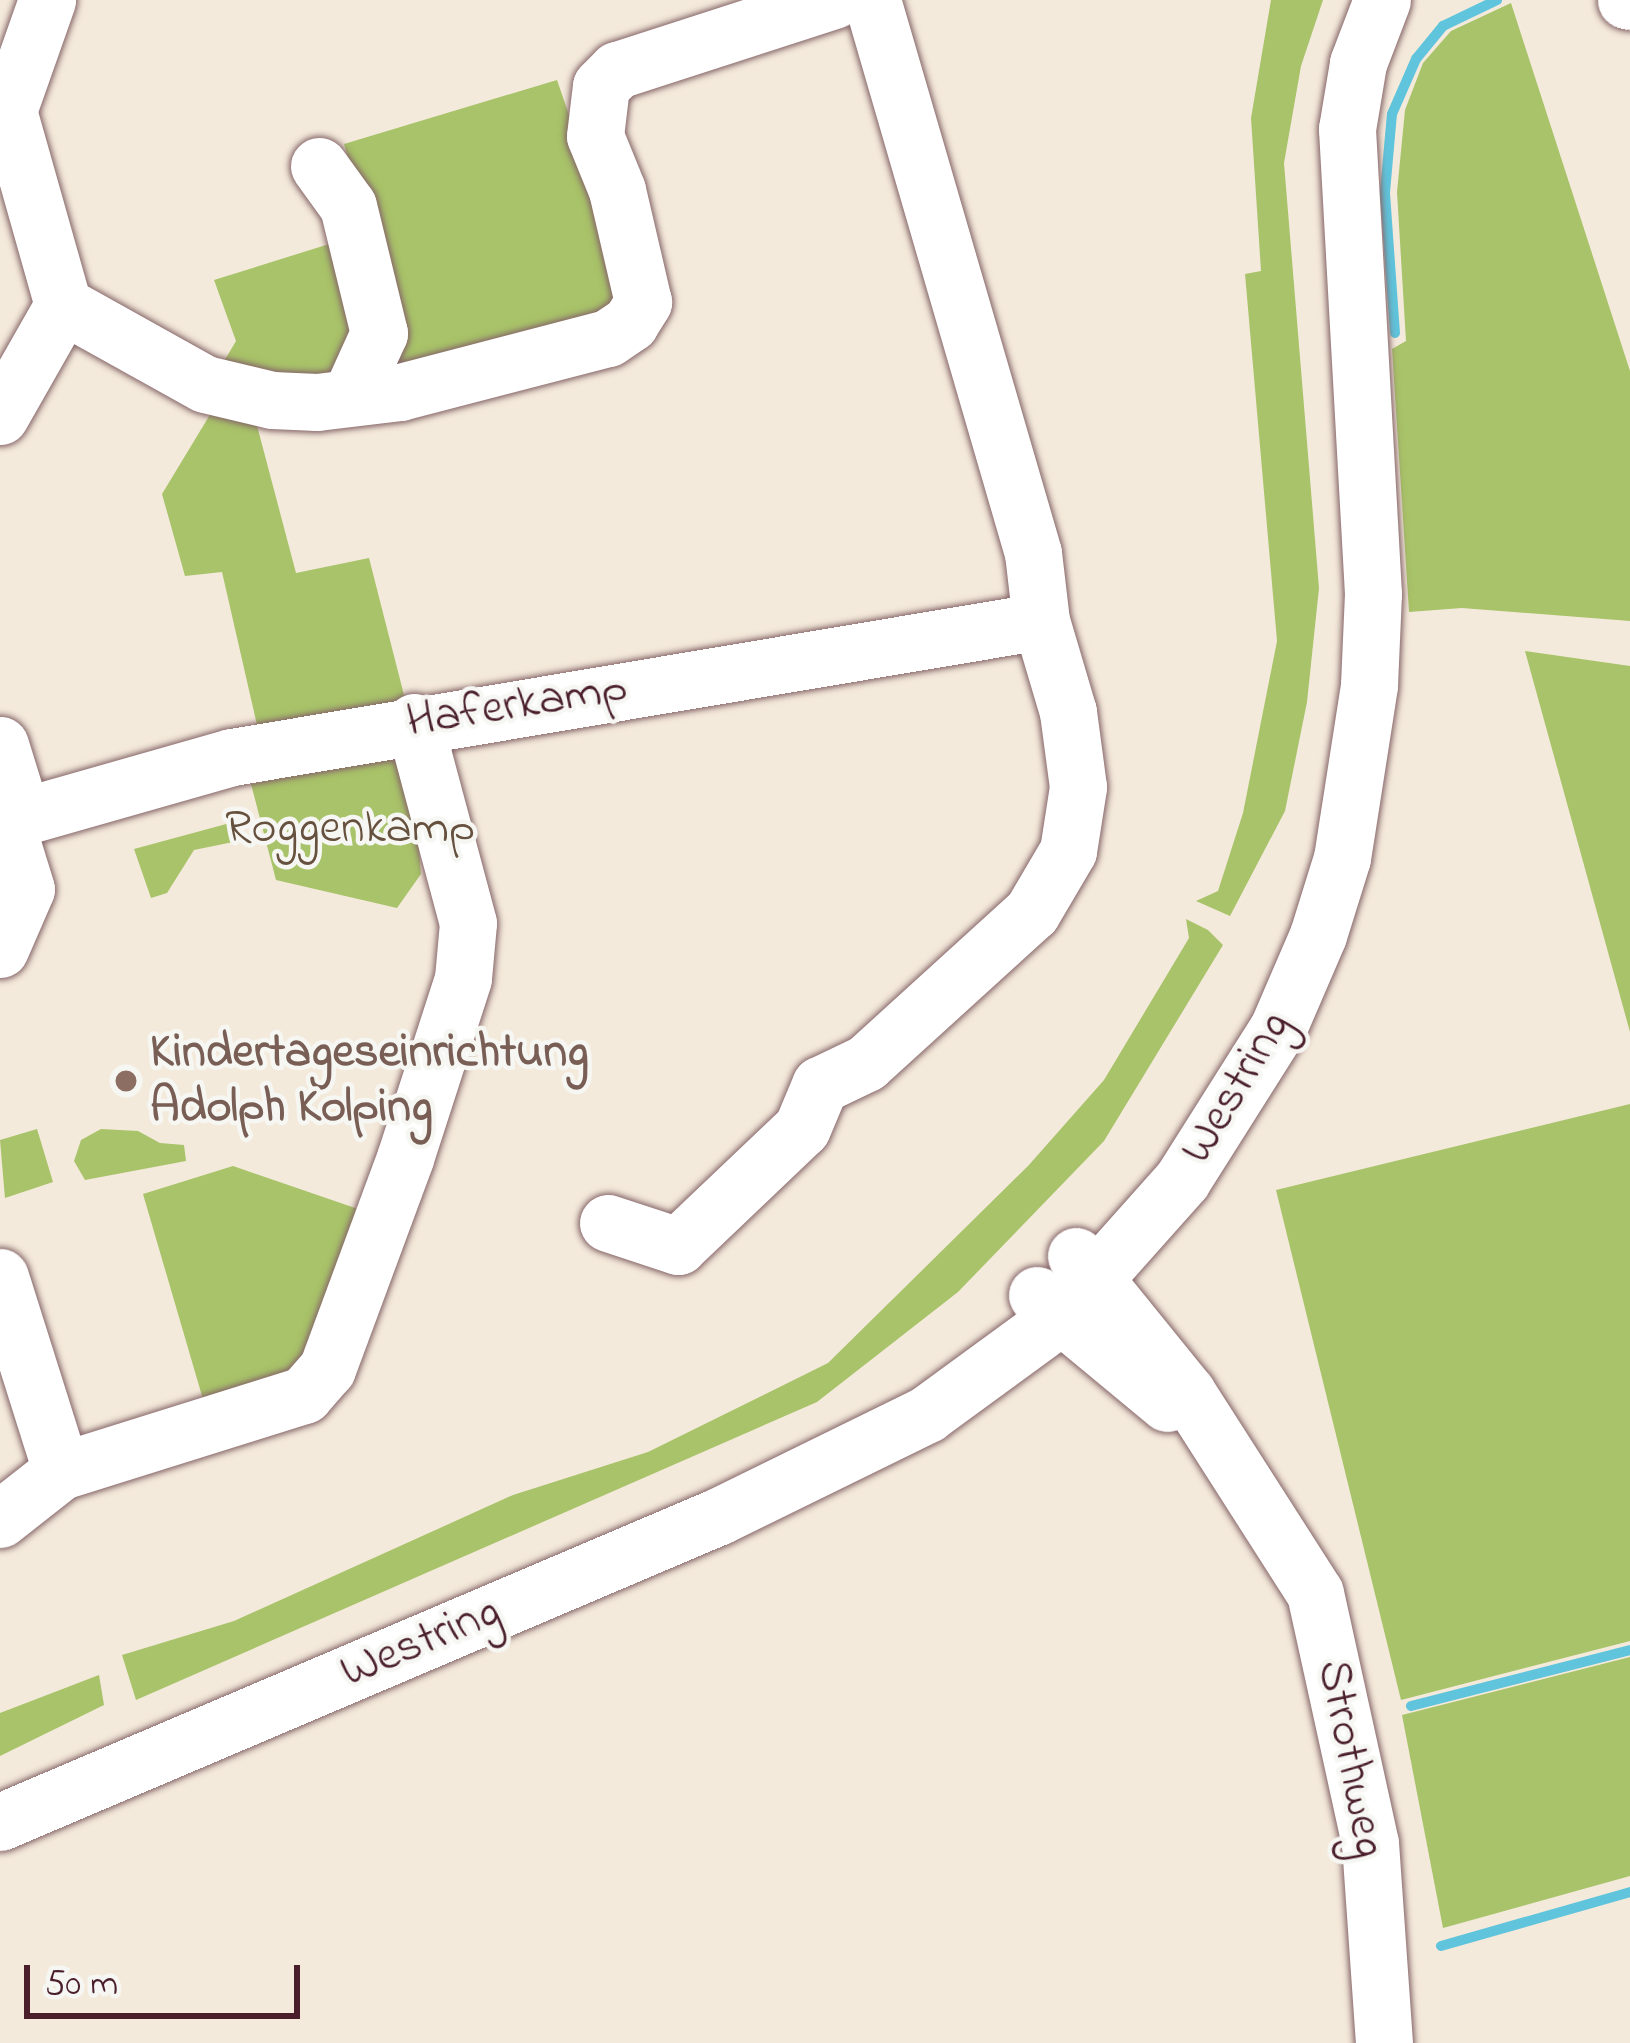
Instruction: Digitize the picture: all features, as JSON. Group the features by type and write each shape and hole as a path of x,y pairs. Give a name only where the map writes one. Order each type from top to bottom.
{"street":[{"path":"47,0 4,112 63,305 225,392 317,402 400,392 608,338 630,323 643,302 616,190 595,136 601,86 617,70 834,0"},
{"path":"608,1222 678,1246 802,1128 820,1084 866,1063 1032,912 1069,851 1078,787 1068,712 1041,621 1033,553 872,0"},
{"name":"Westring","path":"0,1822 840,1459 1068,1287 1149,1172 1244,1023 1292,929 1354,775 1369,685 1373,594 1348,177 1349,100 1382,0"},
{"name":"Westring","path":"1348,177 1366,97 1394,41 1427,0"},
{"path":"319,166 348,206 379,333 350,397"},
{"path":"0,416 63,305"},
{"name":"Haferkamp","path":"9,820 232,757 414,722 1041,621"},
{"path":"0,1519 61,1471 304,1395 327,1369 405,1158 463,979 468,923 414,722"},
{"path":"0,745 9,820 26,889 0,949"},
{"path":"0,1277 61,1471"},
{"name":"Strothweg","path":"1068,1287 1169,1405 1255,1492 1315,1593 1370,1843 1384,2043"}],"green space":[{"path":"1271,0 1323,0 1301,66 1284,163 1319,588 1307,702 1285,811 1230,916 1196,901 1218,891 1243,813 1277,641 1245,274 1261,271 1251,118"},
{"path":"1511,3 1630,371 1630,621 1462,608 1409,612 1392,349 1406,341 1397,192 1405,110 1423,63 1451,31"},
{"path":"557,80 622,269 616,309 388,382 397,329 344,144"},
{"path":"342,240 366,328 332,384 217,373 236,341 214,280"},
{"path":"214,408 255,418 296,573 369,558 405,699 259,734 222,572 185,576 162,494"},
{"path":"1525,651 1630,666 1630,1032"},
{"name":"Roggenkamp","path":"389,755 413,776 421,874 397,908 276,880 251,784"},
{"path":"230,823 233,842 194,850 167,893 151,898 134,849"},
{"path":"1186,919 1208,930 1223,945 1104,1141 958,1292 817,1402 136,1700 122,1655 234,1621 513,1495 648,1452 828,1363 1028,1166 1104,1080 1189,938"},
{"path":"1630,1104 1630,1641 1401,1700 1276,1190"},
{"path":"37,1129 53,1182 5,1198 0,1140"},
{"path":"101,1129 138,1131 160,1143 184,1145 186,1161 85,1180 74,1161 81,1140"},
{"path":"233,1166 361,1210 310,1354 285,1381 207,1413 143,1194"},
{"path":"1630,1657 1630,1876 1443,1928 1402,1715"},
{"path":"99,1675 104,1705 0,1756 0,1713"}],"waterway":[{"path":"1395,333 1385,192 1392,114 1416,59 1443,26 1497,0"},
{"path":"1411,1706 1630,1650"},
{"path":"1441,1946 1630,1892"}],"place":[{"name":"Kindertageseinrichtung Adolph Kolping","path":"126,1081"}]}
